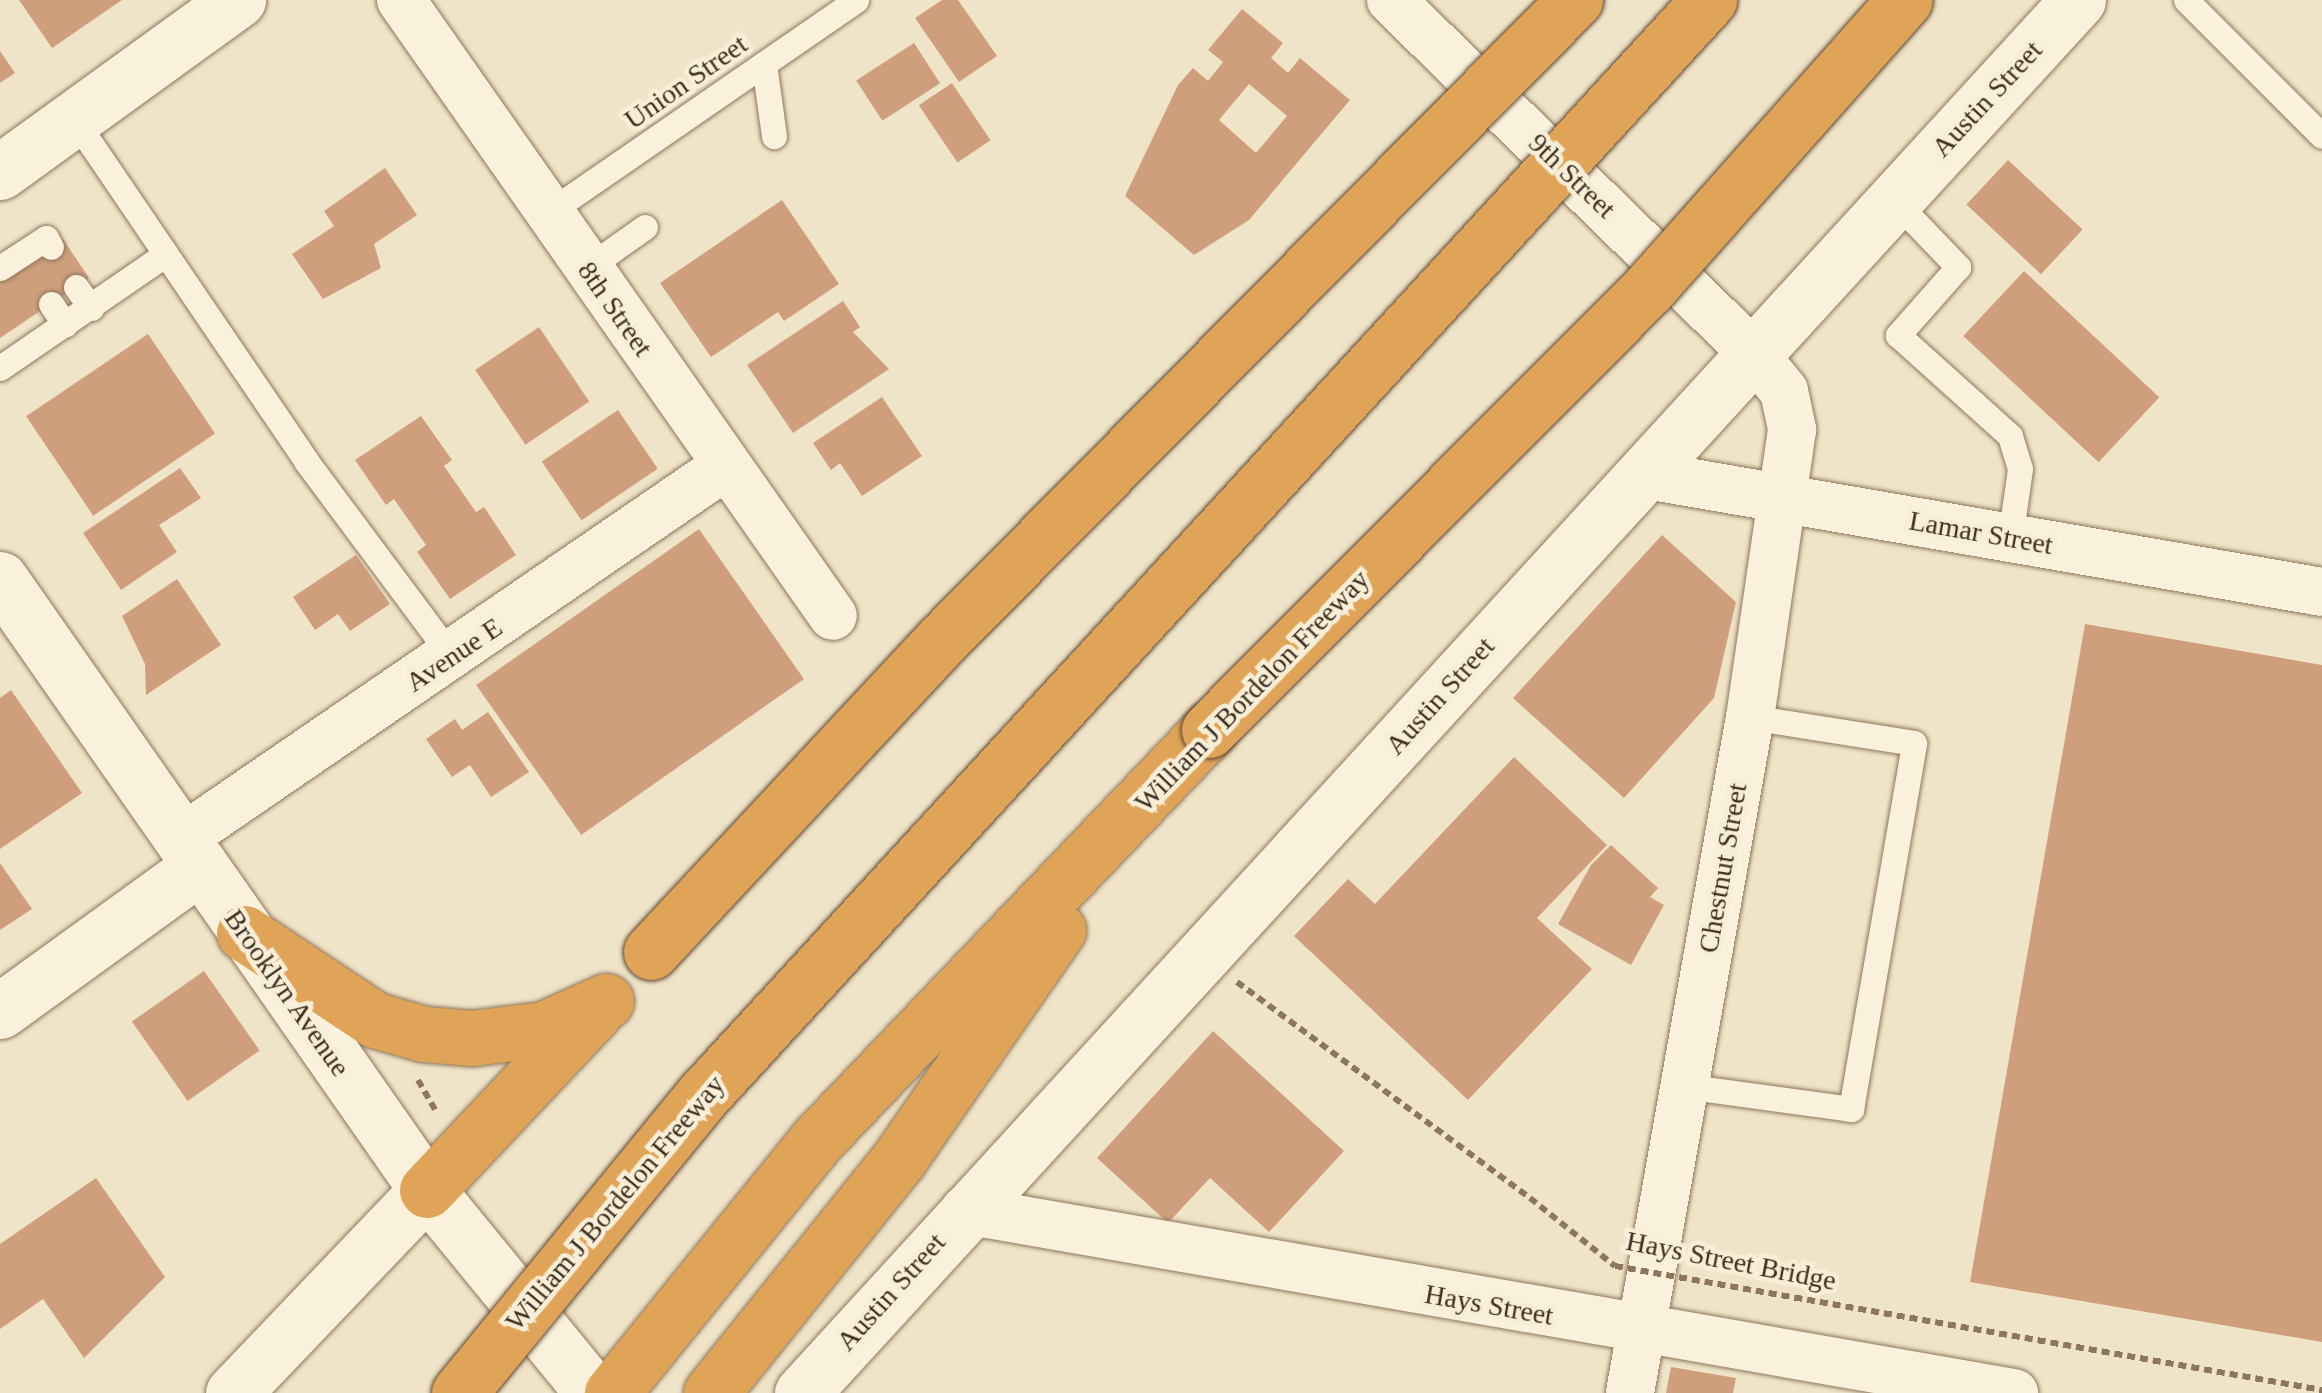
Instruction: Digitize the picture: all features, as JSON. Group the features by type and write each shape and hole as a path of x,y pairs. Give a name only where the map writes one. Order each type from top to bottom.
{"highway":[{"path":"426,1190 943,639 1575,0"},
{"name":"William J Bordelon Freeway","path":"459,1393 704,1094 1709,0"},
{"name":"William J Bordelon Freeway","path":"612,1393 816,1141 1649,288 1905,0"},
{"path":"711,1393 899,1158 1151,796"},
{"path":"244,933 374,1020 424,1034 472,1038 544,1029 606,1001"}],"street":[{"path":"0,172 238,0"},
{"name":"8th Street","path":"402,0 724,467 833,616"},
{"name":"9th Street","path":"1391,0 1753,353"},
{"name":"Austin Street","path":"802,1393 965,1210 2078,0"},
{"name":"Chestnut Street","path":"1630,1393 1786,499 1792,430 1784,390 1753,353"},
{"name":"Avenue E","path":"0,1012 190,853 452,657 724,467"},
{"name":"Lamar Street","path":"1640,474 2010,538 2321,582"},
{"name":"Brooklyn Avenue","path":"0,579 426,1190 594,1393"},
{"path":"233,1393 426,1190"},
{"name":"Hays Street","path":"965,1210 1948,1387 2014,1393"}],"lane":[{"name":"Union Street","path":"549,212 856,0"},
{"path":"2186,0 2322,136"},
{"path":"764,64 774,136"},
{"path":"74,119 306,461 452,657"},
{"path":"1894,200 1958,267 1898,334 2010,436 2020,469 2010,538"},
{"path":"587,268 645,227"},
{"path":"14,263 46,238 51,247"},
{"path":"7,353 84,297 166,254"},
{"path":"1684,1086 1851,1109 1914,743 1750,717"}],"path":[{"name":"Hays Street Bridge","path":"1221,970 1530,1198 1615,1266 2322,1390"}],"building":[{"path":"19,0 122,0 52,48"},
{"path":"942,0 958,0 997,56 959,82 915,18"},
{"path":"1242,9 1283,43 1271,58 1288,73 1300,58 1350,100 1249,220 1194,255 1125,196 1178,85 1193,68 1208,81 1223,62 1208,50","holes":["1249,84 1287,116 1256,153 1219,120"]},
{"path":"914,43 940,83 882,121 856,81"},
{"path":"0,51 15,73 0,83"},
{"path":"952,83 991,140 957,163 919,105"},
{"path":"2008,160 2083,230 2041,274 1966,205"},
{"path":"385,168 417,215 374,244 381,268 323,299 292,254 334,226 324,211"},
{"path":"782,200 839,284 784,321 778,312 711,357 660,283"},
{"path":"63,239 89,278 0,338 0,282"},
{"path":"2024,271 2159,397 2099,462 1963,336"},
{"path":"843,301 860,327 853,332 889,369 793,433 747,365"},
{"path":"539,327 589,402 525,445 475,370"},
{"path":"148,334 215,433 93,516 26,416"},
{"path":"882,397 922,456 862,496 840,463 831,470 813,443"},
{"path":"618,410 658,469 581,520 542,461"},
{"path":"421,416 452,460 444,466 476,512 484,507 516,555 450,599 417,552 426,545 394,499 386,505 355,460"},
{"path":"180,468 201,498 159,525 177,552 121,590 83,533"},
{"path":"699,529 804,679 581,835 476,685"},
{"path":"1662,535 1736,602 1714,698 1624,798 1513,698"},
{"path":"356,555 390,604 350,631 338,614 315,630 293,597"},
{"path":"177,579 221,645 146,695 145,664 122,616"},
{"path":"2085,624 2322,665 2322,1342 1970,1282"},
{"path":"11,690 82,793 0,849 0,698"},
{"path":"488,712 529,772 491,797 470,765 452,777 426,739 455,719 462,730"},
{"path":"1514,757 1607,845 1537,918 1592,969 1468,1100 1294,936 1348,879 1375,904"},
{"path":"1611,845 1658,888 1650,897 1664,905 1631,965 1558,924 1591,865"},
{"path":"0,863 32,909 0,930"},
{"path":"204,971 260,1050 188,1101 132,1021"},
{"path":"1213,1031 1344,1151 1269,1232 1210,1178 1168,1223 1097,1158"},
{"path":"96,1178 165,1277 84,1358 43,1299 0,1329 0,1244"},
{"path":"1671,1367 1736,1378 1733,1393 1666,1393"}]}
